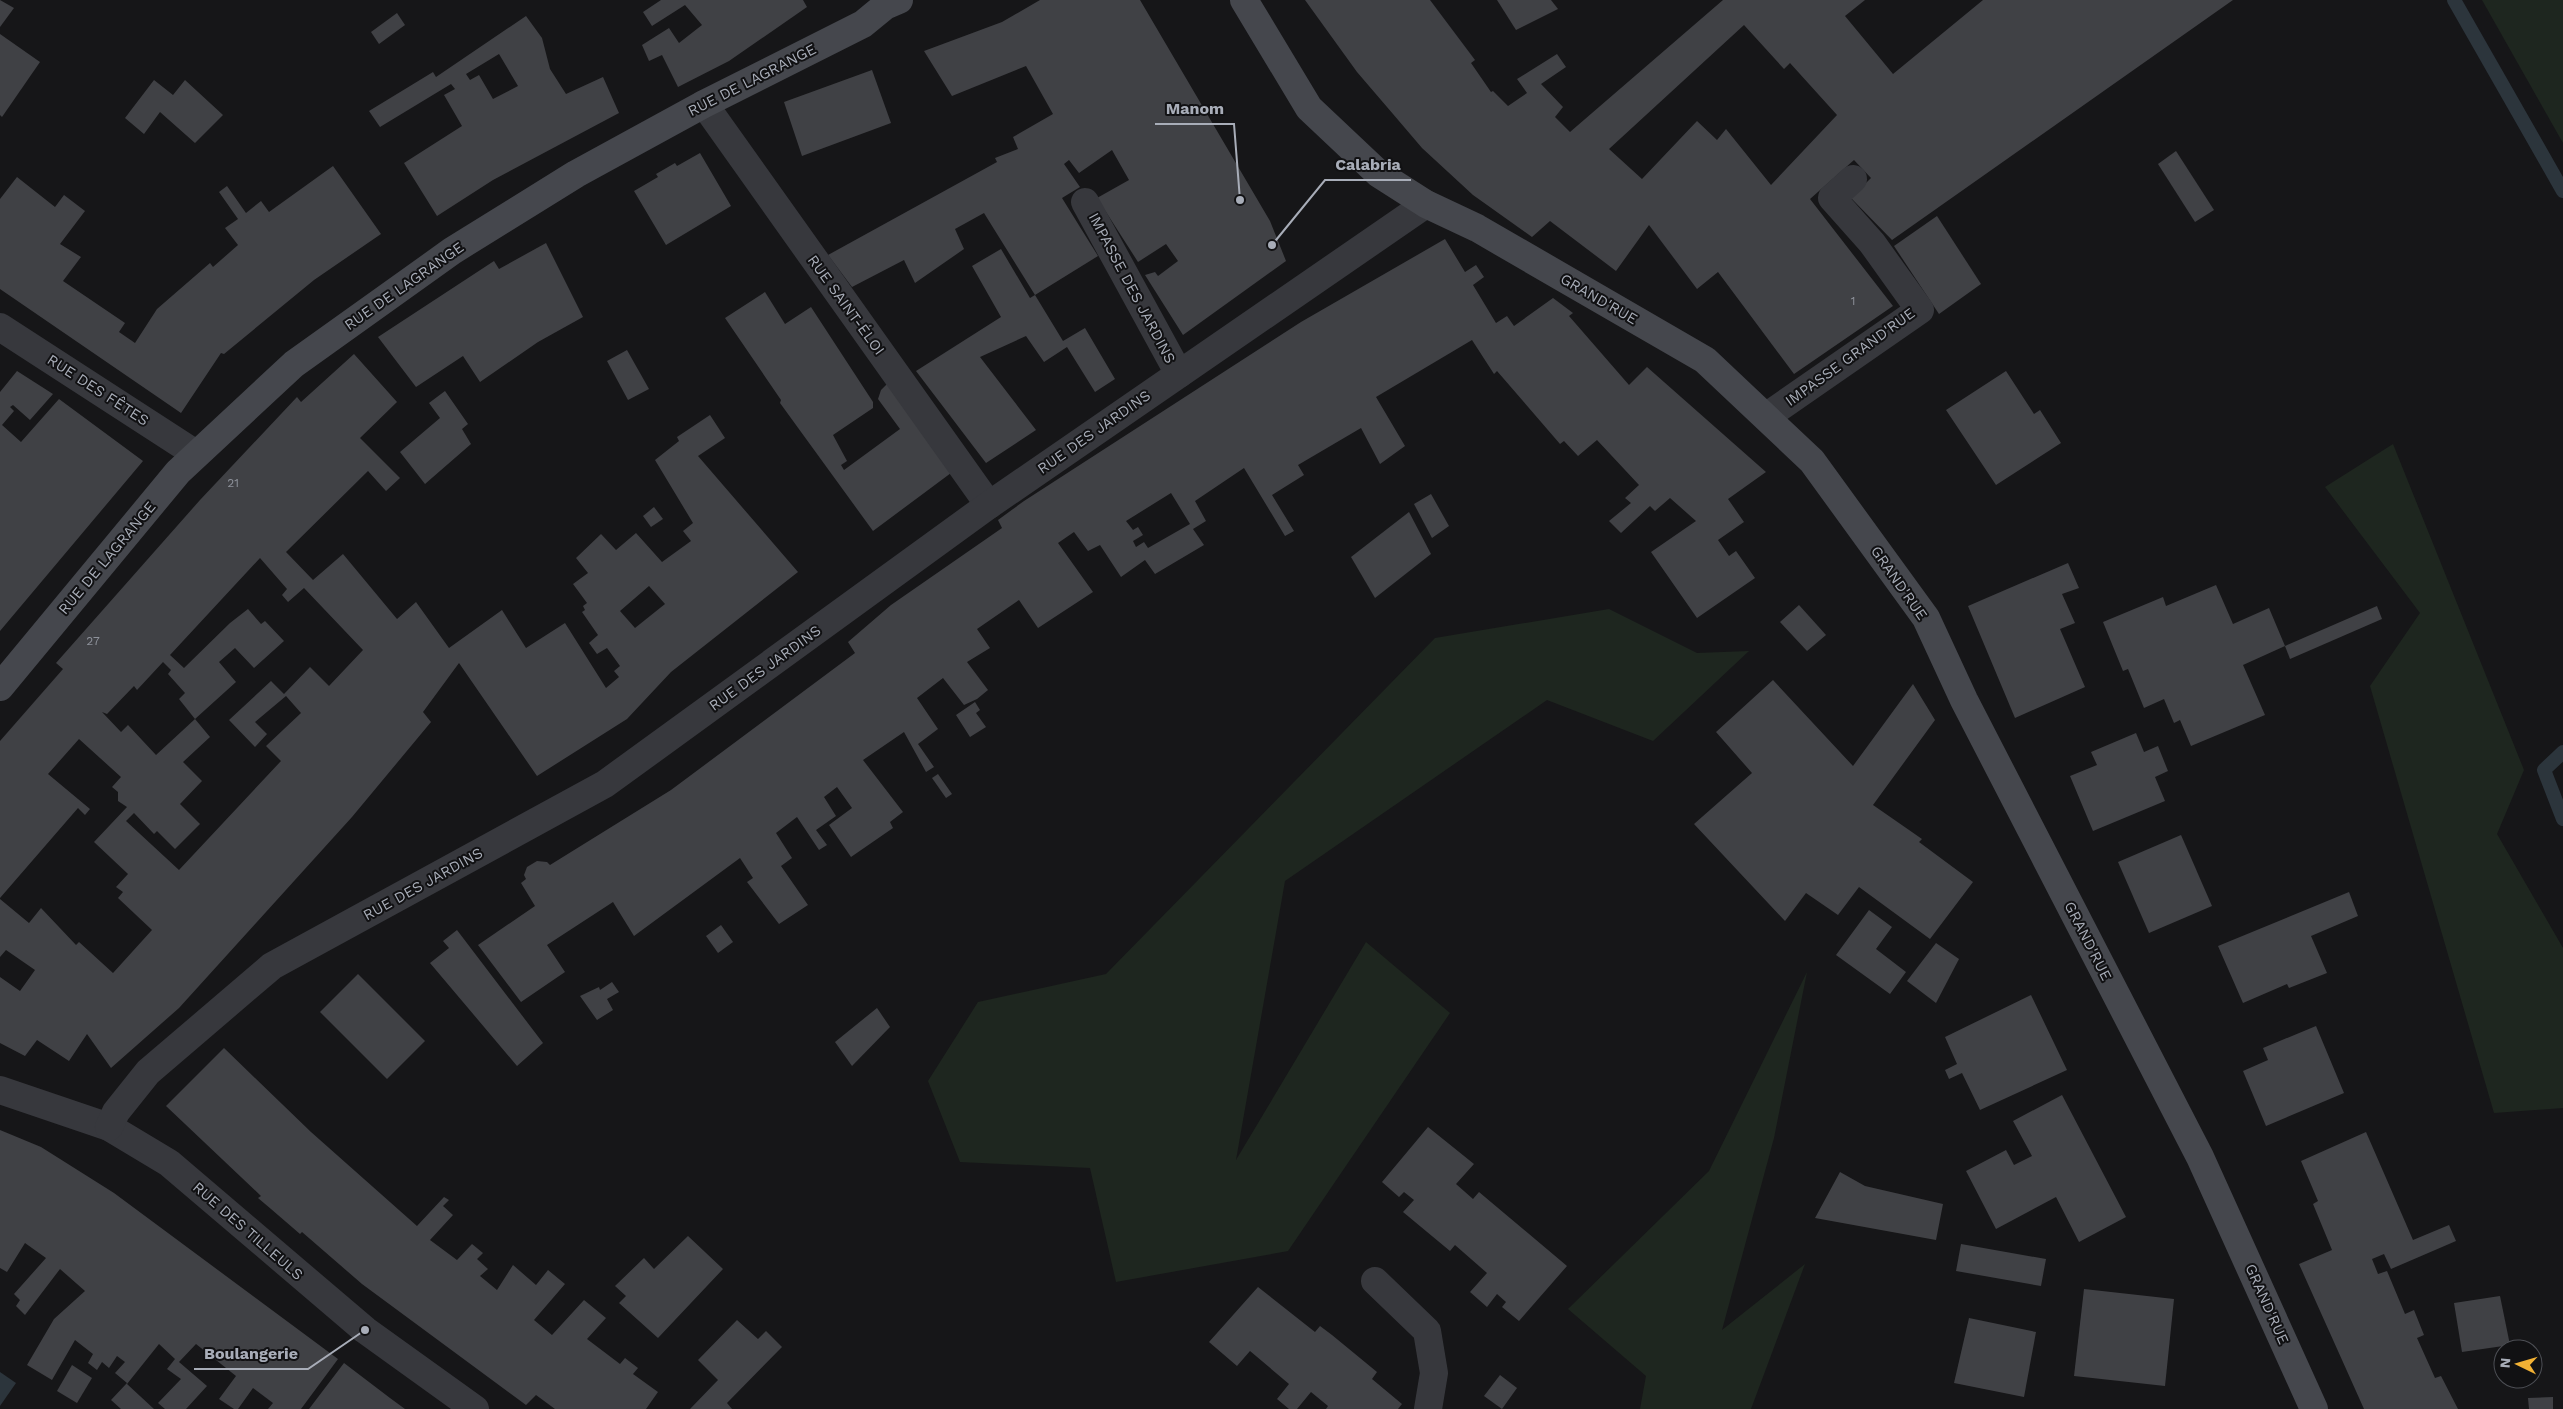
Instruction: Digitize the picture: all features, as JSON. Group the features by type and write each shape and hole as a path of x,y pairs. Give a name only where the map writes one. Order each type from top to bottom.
{"street":[{"name":"GRAND'RUE","path":"1244,0 1308,108 1379,174 1426,204 1477,228 1705,360 1812,461 1926,618 1968,708 2200,1157 2314,1409"},
{"name":"RUE DE LAGRANGE","path":"0,687 178,472 294,364 452,251 576,174 704,104 863,24 887,2"},
{"name":"RUE SAINT-ÉLOI","path":"704,104 989,505"},
{"name":"IMPASSE GRAND'RUE","path":"1766,416 1920,310 1872,243 1832,198 1853,178"},
{"name":"IMPASSE DES JARDINS","path":"1086,202 1179,374"},
{"name":"RUE DES JARDINS","path":"109,1126 116,1112 148,1072 272,966 605,784 989,505 1426,204"},
{"name":"RUE DES FÊTES","path":"0,327 196,454"},
{"name":"RUE DES TILLEULS","path":"0,1090 109,1126 169,1163 365,1330 475,1409"},
{"path":"1375,1280 1426,1331 1434,1373 1428,1409"}],"shaded area":[{"path":"2482,0 2563,0 2563,143"},
{"path":"2393,444 2524,770 2497,834 2563,948 2563,1108 2494,1113 2370,686 2420,613 2325,487"},
{"path":"1609,609 1697,653 1749,651 1653,741 1547,700 1285,881 1236,1160 1366,942 1450,1013 1288,1251 1116,1282 1090,1168 960,1162 928,1081 978,1002 1106,974 1435,638"},
{"path":"1807,972 1774,1138 1722,1330 1805,1264 1751,1409 1640,1409 1646,1376 1568,1309 1709,1171"},
{"path":"0,1372 16,1383 0,1406"}],"building":[{"path":"0,0 14,8 0,27"},
{"path":"661,0 803,0 807,7 729,61 678,87 662,55 649,61 642,45 669,28 679,43 702,25 685,5 652,26 643,12"},
{"path":"1040,0 1140,0 1270,221 1286,261 1183,335 1145,275 1155,272 1158,276 1178,261 1166,244 1138,262 1097,198 1129,180 1112,150 1079,173 1069,160 1064,164 1080,187 1062,198 1098,256 1035,295 984,213 955,229 964,249 915,283 904,260 852,287 828,255 997,162 995,158 1018,149 1013,137 1053,114 1026,66 952,96 924,51 1002,22"},
{"path":"1305,0 1430,0 1475,60 1471,63 1491,92 1493,91 1508,106 1527,93 1517,79 1557,54 1566,67 1541,84 1563,107 1555,117 1570,132 1723,0 1865,0 1845,16 1893,74 1983,0 2233,0 1892,240 1851,198 1871,178 1854,160 1810,199 1893,306 1794,374 1718,272 1697,289 1649,225 1616,271 1550,221 1532,237 1473,195 1422,148 1357,72","holes":["1744,25 1784,69 1790,63 1837,115 1771,185 1726,129 1717,140 1697,121 1642,179 1609,149"]},
{"path":"1497,0 1551,0 1558,9 1516,30"},
{"path":"397,13 405,25 379,44 371,32"},
{"path":"526,16 542,38 550,69 566,94 603,77 619,113 493,180 437,216 404,163 462,126 444,95 455,89 451,84 380,127 369,111 433,72 436,77","holes":["499,54 518,86 493,99 479,75 470,80 466,74"]},
{"path":"0,34 40,62 2,117 0,115"},
{"path":"872,70 891,123 802,156 784,102"},
{"path":"154,80 173,95 185,80 223,115 195,143 160,112 144,134 125,118"},
{"path":"2176,151 2214,210 2195,222 2158,164"},
{"path":"700,153 731,206 666,245 634,191 658,177 656,174 675,163 677,166"},
{"path":"333,166 381,234 314,280 224,354 221,353 181,413 0,289 0,199 17,177 55,207 64,195 85,211 60,244 81,257 63,281 125,323 119,332 135,343 157,309 210,263 213,267 238,245 225,228 238,219 219,192 227,186 246,213 261,201 269,212"},
{"path":"1937,216 1981,284 1939,314 1894,246"},
{"path":"1445,239 1465,272 1476,265 1484,277 1473,285 1496,323 1507,316 1514,326 1553,298 1573,313 1569,316 1629,385 1647,367 1766,472 1728,499 1744,522 1718,540 1729,556 1736,551 1755,578 1697,618 1651,552 1696,521 1670,498 1655,511 1650,506 1621,533 1609,521 1631,503 1625,498 1639,485 1597,440 1578,456 1564,441 1560,444 1497,371 1494,374 1472,340 1376,397 1405,446 1380,464 1361,428 1298,465 1304,475 1272,495 1294,531 1285,536 1244,468 1195,501 1206,521 1193,529 1204,545 1155,574 1145,560 1121,577 1100,545 1088,551 1074,532 1058,543 1093,592 1038,628 1019,600 977,629 990,648 967,662 988,690 977,699 964,705 943,678 917,698 938,729 918,744 934,767 926,772 904,732 863,760 903,812 890,822 893,828 851,857 829,825 852,808 837,787 824,797 836,816 816,830 827,845 819,850 797,817 776,833 792,858 781,866 808,905 779,924 747,882 753,878 740,858 634,936 613,902 547,945 565,972 521,1002 478,945 535,906 521,883 526,879 524,875 527,867 537,861 547,862 550,865 671,790 855,653 848,642 891,605 1002,528 998,520 1024,501 1301,322","holes":["1171,493 1190,524 1148,548 1144,542 1136,547 1133,541 1143,535 1138,527 1133,530 1126,521"]},
{"path":"546,243 583,317 538,342 480,382 463,356 416,387 378,337 494,261 499,269"},
{"path":"1001,249 1030,298 1035,295 1063,341 1085,328 1115,379 1095,392 1067,347 1044,362 1026,336 980,357 1036,430 986,463 916,371 1001,317 972,266"},
{"path":"765,292 785,324 811,307 873,402 873,408 833,435 847,461 841,465 844,470 900,429 878,399 881,390 887,384 951,473 873,531 780,403 781,400 725,318"},
{"path":"627,350 649,389 628,400 607,361"},
{"path":"354,354 397,402 360,438 400,478 386,491 368,471 286,552 313,580 343,554 397,619 416,602 449,648 502,610 526,648 565,623 606,688 619,677 614,671 620,666 607,648 597,654 589,643 598,635 582,612 585,610 583,606 587,603 573,584 588,573 576,558 601,534 616,550 636,533 662,562 691,541 683,531 693,523 655,460 679,441 677,437 710,415 725,438 698,456 798,572 671,672 627,719 537,776 459,663 423,712 431,722 352,817 179,1008 111,1068 87,1034 69,1061 37,1040 25,1056 0,1043 0,977 20,991 35,970 6,950 0,957 0,899 29,923 41,908 76,945 79,942 113,973 152,930 118,898 123,892 116,887 128,874 94,842 127,807 118,801 118,792 112,787 121,777 79,739 48,774 90,809 85,815 78,808 0,898 0,741 63,669 56,663 200,500 297,397 301,402","holes":["260,558 287,589 282,595 288,602 304,588 363,650 329,686 310,667 284,694 271,681 229,720 255,747 267,734 255,722 286,696 301,713 266,746 281,761 179,870 126,821 134,813 154,834 157,831 175,849 200,824 180,804 202,781 183,762 210,737 195,719 236,682 219,662 235,648 254,668 284,641 265,621 261,624 248,609 230,623 184,668 170,655","649,586 665,604 635,628 620,611","163,662 171,670 168,674 185,693 179,699 195,719 156,755 128,725 121,732 102,712 107,714 134,686 137,690"]},
{"path":"17,371 53,394 30,420 13,405 10,407 14,411 2,425 21,442 59,399 143,461 0,631 0,392"},
{"path":"2006,371 2034,414 2040,410 2061,443 1996,485 1946,410"},
{"path":"445,391 468,424 462,429 471,444 425,484 400,452 440,418 429,403"},
{"path":"1431,494 1449,526 1432,538 1414,504"},
{"path":"654,507 663,519 651,527 643,516"},
{"path":"1409,512 1431,554 1375,598 1351,557"},
{"path":"2068,563 2079,588 2062,594 2075,623 2060,629 2085,687 2015,718 1968,606"},
{"path":"2216,585 2233,624 2269,608 2285,646 2243,665 2265,715 2191,746 2180,720 2174,723 2164,699 2144,708 2128,669 2123,671 2103,622 2163,597 2166,606"},
{"path":"1799,605 1826,635 1807,651 1780,622"},
{"path":"2377,606 2382,619 2290,659 2285,646"},
{"path":"1773,680 1853,766 1913,684 1935,720 1873,805 1922,839 1919,842 1973,882 1930,939 1859,887 1838,915 1806,893 1785,921 1694,824 1752,773 1716,732"},
{"path":"975,702 980,710 976,713 986,727 970,737 956,715"},
{"path":"2136,733 2144,752 2158,746 2168,771 2155,777 2165,801 2093,831 2070,776 2097,765 2091,752"},
{"path":"938,774 952,794 946,798 932,778"},
{"path":"2181,835 2212,906 2149,933 2118,862"},
{"path":"2349,892 2358,916 2311,936 2327,973 2289,988 2287,984 2243,1003 2218,946"},
{"path":"1869,910 1892,927 1876,949 1906,972 1890,994 1836,955"},
{"path":"721,925 733,942 718,953 706,936"},
{"path":"457,930 543,1043 517,1066 430,963 449,948 443,941"},
{"path":"1936,943 1959,959 1936,1003 1907,981"},
{"path":"358,974 425,1041 387,1079 320,1012"},
{"path":"612,982 619,992 607,999 613,1010 597,1020 580,996 599,987 600,990"},
{"path":"2031,995 2067,1070 1980,1110 1962,1073 1949,1079 1945,1070 1957,1064 1945,1037"},
{"path":"877,1008 890,1027 852,1066 835,1042"},
{"path":"2316,1026 2344,1093 2266,1126 2243,1071 2268,1060 2263,1048"},
{"path":"224,1048 311,1132 417,1226 444,1197 449,1200 443,1206 453,1215 430,1240 457,1260 472,1244 483,1253 477,1259 488,1269 480,1276 497,1290 513,1265 536,1285 548,1270 565,1284 534,1320 552,1335 584,1300 606,1318 587,1339 620,1364 625,1358 638,1368 633,1374 658,1392 646,1409 555,1409 536,1395 526,1405 362,1284 302,1232 300,1234 258,1198 261,1196 166,1106"},
{"path":"2062,1095 2126,1217 2079,1242 2056,1197 1996,1229 1966,1171 2006,1150 2014,1165 2032,1156 2013,1121"},
{"path":"1428,1127 1474,1164 1456,1184 1473,1199 1479,1192 1567,1266 1519,1321 1502,1307 1506,1302 1497,1294 1487,1307 1470,1292 1487,1273 1455,1245 1450,1251 1403,1212 1414,1200 1404,1192 1399,1197 1382,1182"},
{"path":"0,1130 41,1147 114,1193 338,1359 301,1409 268,1409 273,1403 253,1388 238,1409 234,1409 219,1399 236,1376 196,1344 179,1362 207,1386 186,1409 165,1409 158,1403 181,1379 167,1369 175,1359 159,1344 127,1384 154,1409 121,1409 111,1400 127,1383 115,1373 125,1362 117,1356 109,1368 102,1362 97,1370 88,1363 93,1354 75,1340 52,1380 27,1365 54,1319 85,1291 60,1269 25,1315 16,1306 20,1300 14,1294 46,1258 25,1243 7,1272 0,1268"},
{"path":"2366,1132 2413,1240 2449,1225 2456,1241 2391,1269 2384,1254 2372,1259 2378,1274 2387,1271 2405,1314 2414,1310 2424,1335 2417,1338 2435,1378 2441,1376 2458,1409 2364,1409 2299,1264 2332,1250 2313,1204 2318,1201 2301,1161"},
{"path":"1840,1172 1865,1186 1943,1204 1936,1240 1815,1218"},
{"path":"688,1236 723,1269 658,1338 619,1303 626,1296 615,1286 644,1258 654,1269"},
{"path":"1961,1244 2046,1259 2041,1286 1956,1271"},
{"path":"1258,1287 1315,1332 1320,1326 1377,1372 1372,1379 1402,1404 1398,1409 1326,1409 1328,1406 1311,1392 1297,1409 1289,1409 1277,1399 1289,1384 1250,1351 1237,1366 1209,1342"},
{"path":"2084,1289 2174,1299 2165,1386 2074,1376"},
{"path":"2500,1296 2509,1339 2493,1339 2493,1347 2462,1352 2454,1303"},
{"path":"1969,1318 2036,1332 2024,1397 1954,1383"},
{"path":"737,1320 758,1339 766,1331 782,1347 727,1403 732,1409 690,1409 718,1380 698,1360"},
{"path":"344,1363 390,1398 405,1409 309,1409"},
{"path":"72,1365 92,1378 77,1403 57,1391"},
{"path":"1500,1375 1517,1388 1502,1409 1484,1396"},
{"path":"2553,1397 2553,1409 2529,1409 2528,1398"}],"waterway":[{"path":"2454,0 2563,191"},
{"path":"2563,752 2544,770 2563,819"}],"place":[{"name":"Manom","path":"1240,200"},
{"name":"Calabria","path":"1272,245"},
{"name":"Boulangerie","path":"365,1330"}]}
